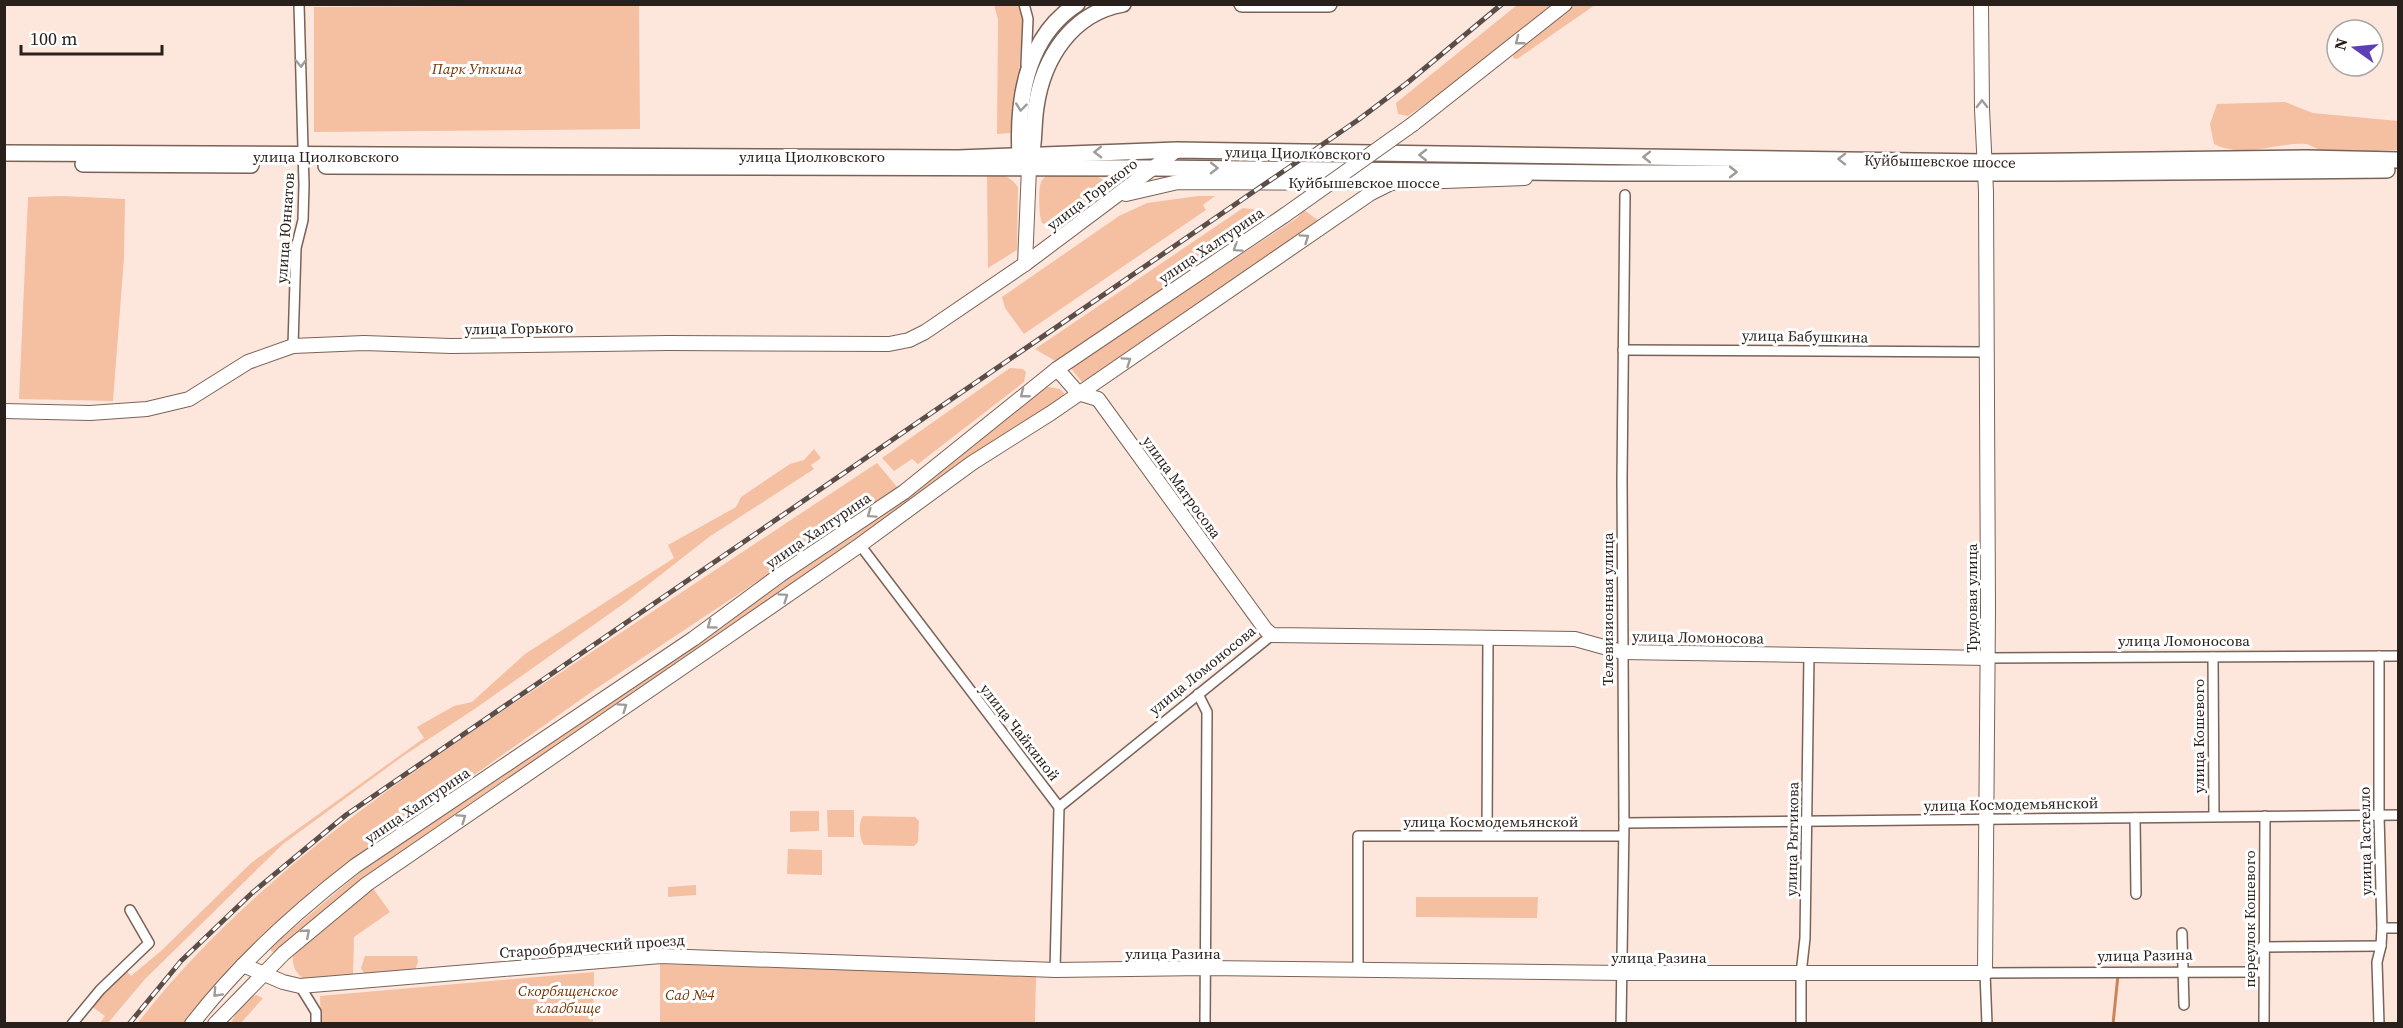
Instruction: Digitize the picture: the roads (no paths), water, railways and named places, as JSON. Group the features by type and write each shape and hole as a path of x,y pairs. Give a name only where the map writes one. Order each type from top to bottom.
{"main road":[{"path":"1027,159 1020,125 1026,78 1041,41 1052,25 1077,4"},
{"path":"1027,159 1036,104 1047,67 1055,50 1066,34 1089,15 1123,4"},
{"path":"1242,4 1329,4"},
{"name":"улица Циолковского","path":"4,164 142,160 1027,159 1177,150 1482,164"},
{"name":"улица Циолковского","path":"4,153 142,160"},
{"name":"Куйбышевское шоссе","path":"1482,164 1611,172 1984,167 2294,158 2398,160"},
{"name":"улица Циолковского","path":"1027,159 1155,168 1482,164"},
{"name":"Куйбышевское шоссе","path":"1482,164 2398,170"}],"street":[{"name":"улица Юннатов","path":"293,345 296,248 303,220 304,160 299,4"},
{"path":"1024,4 1028,18 1026,78"},
{"name":"улица Халтурина","path":"192,1023 267,940 314,898 356,867 693,639 780,575 904,492 1057,369 1285,215 1413,124 1564,4"},
{"name":"Трудовая улица","path":"1981,4 1988,658 1985,973 1987,1023"},
{"name":"улица Горького","path":"4,411 90,413 147,409 189,399 248,362 293,345 364,343 451,346 668,343 889,344 909,340 925,332 1025,264 1177,150"},
{"name":"улица Горького","path":"1025,264 1027,159"},
{"name":"Куйбышевское шоссе","path":"1118,196 1152,186 1178,182 1482,181 1611,172"},
{"path":"215,1023 262,973 328,914 367,884 860,545 972,463 1371,193 1391,183"},
{"name":"Телевизионная улица","path":"1621,1023 1624,824 1622,652 1625,195"},
{"name":"улица Бабушкина","path":"1623,350 1986,352"},
{"name":"улица Матросова","path":"1057,369 1078,393 1098,399 1272,636"},
{"name":"улица Чайкиной","path":"860,545 1059,807"},
{"name":"улица Ломоносова","path":"1059,807 1272,636 1575,639 1622,652 1988,658 2398,656"},
{"path":"1487,835 1488,637"},
{"name":"улица Рытикова","path":"1801,1023 1801,974 1805,938 1809,655"},
{"name":"улица Гастелло","path":"2379,656 2382,928 2377,962 2379,1023"},
{"name":"улица Кошевого","path":"2213,657 2214,816"},
{"path":"1198,694 1207,712 1205,1023"},
{"path":"1055,970 1059,807"},
{"name":"улица Космодемьянской","path":"1624,824 2398,815"},
{"name":"переулок Кошевого","path":"2264,1023 2262,947 2265,816"},
{"path":"2135,818 2136,894"},
{"name":"улица Космодемьянской","path":"1358,971 1358,836 1623,836"},
{"path":"72,1023 100,990 149,943 130,910"},
{"path":"2382,928 2398,928"},
{"path":"2182,933 2184,1005"},
{"path":"2262,947 2381,946"},
{"name":"Старообрядческий проезд","path":"243,965 283,982 300,986 661,956 734,957 974,969 1055,970"},
{"name":"улица Разина","path":"1055,970 1205,968 1801,974 2183,970 2263,972"},
{"path":"300,986 316,1012 316,1023"}],"waterway":[{"path":"2113,1024 2118,975"}],"railway":[{"path":"129,1024 181,961 252,893 346,815 1358,120 1407,83 1502,4"}],"park label":[{"name":"Парк Уткина","path":"477,68"},
{"name":"Сад №4","path":"690,994"},
{"name":"Скорбященское кладбище","path":"568,998"}]}
